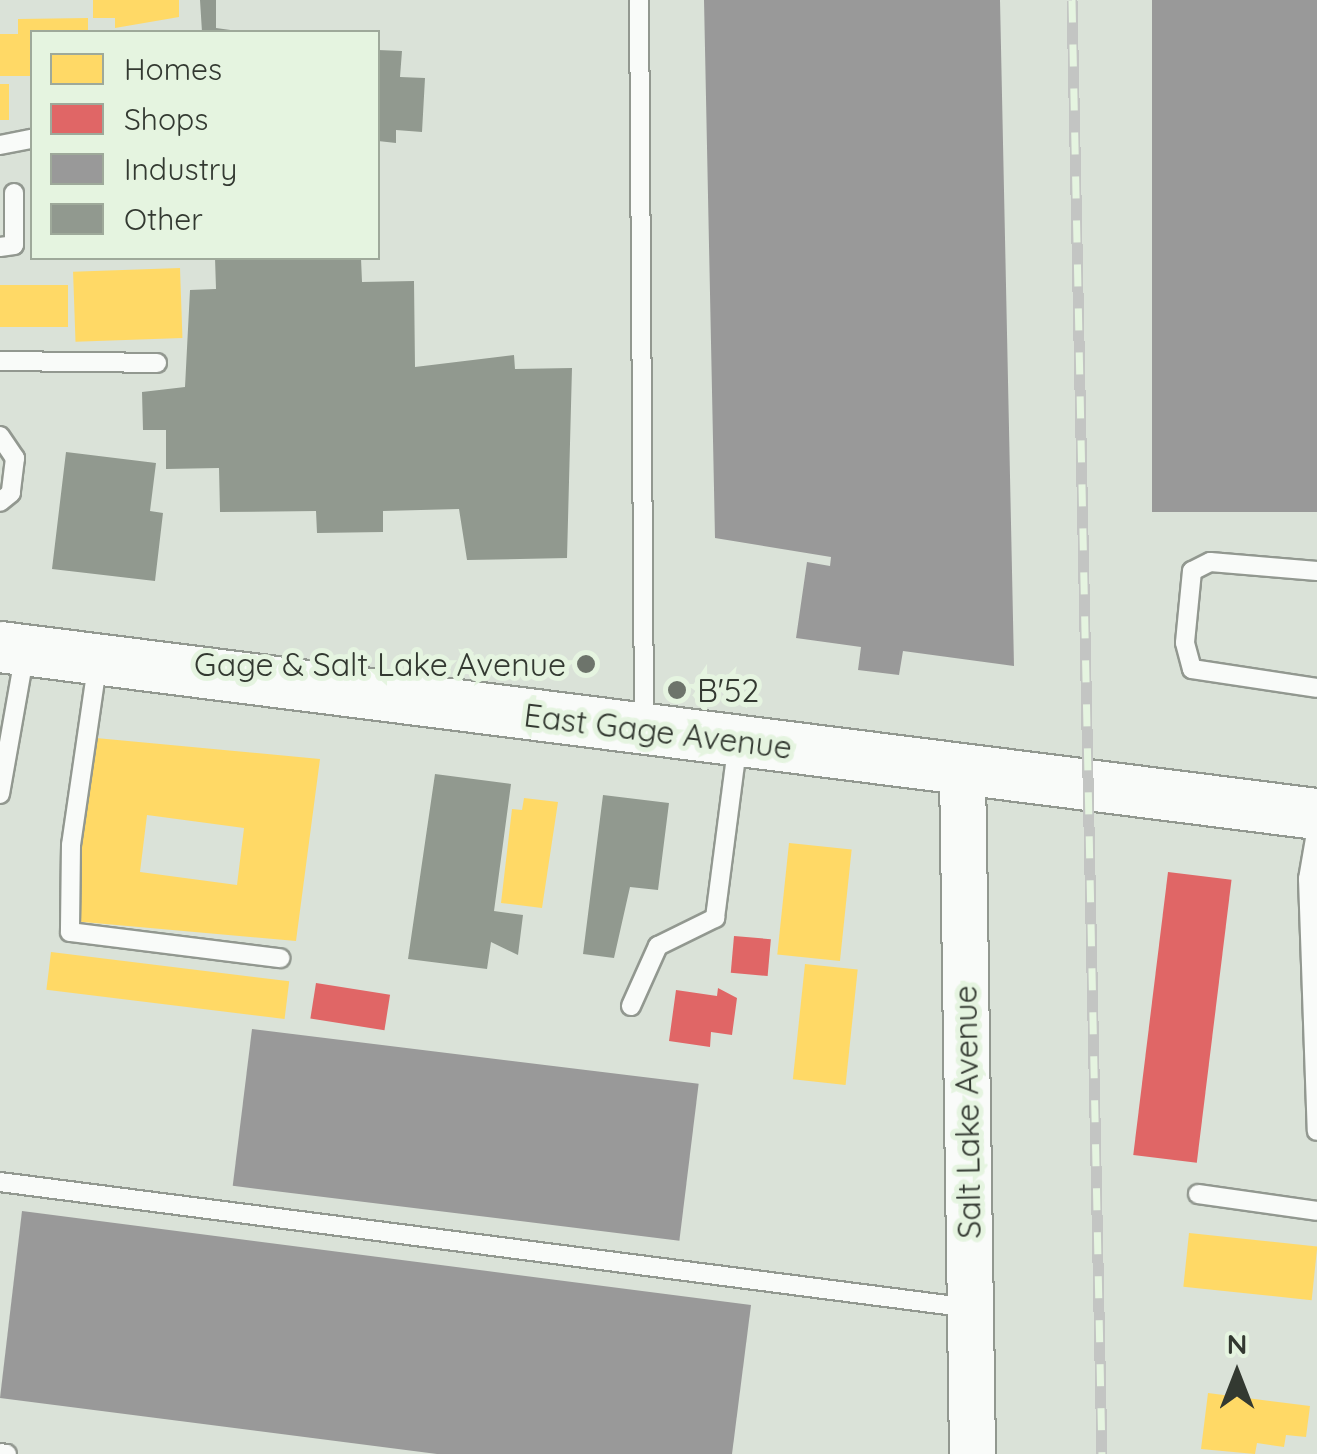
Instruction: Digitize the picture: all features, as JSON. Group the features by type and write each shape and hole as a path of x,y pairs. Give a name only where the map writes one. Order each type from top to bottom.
{"main road":[{"name":"East Gage Avenue","path":"12,649 1317,814"}],"street":[{"name":"Salt Lake Avenue","path":"962,770 972,1454"}],"lane":[{"path":"638,0 644,729"},
{"path":"0,146 30,139"},
{"path":"0,247 14,244 14,192"},
{"path":"0,361 157,363"},
{"path":"0,436 15,458 12,494 0,502"},
{"path":"1317,570 1210,562 1192,571 1185,643 1192,669 1317,688"},
{"path":"0,794 12,649"},
{"path":"98,660 71,845 70,932 280,958"},
{"path":"630,1006 658,946 715,918 738,742"},
{"path":"1317,827 1313,1005 1317,1131"},
{"path":"0,1182 970,1308"},
{"path":"1198,1194 1317,1212"}],"building: Homes":[{"path":"93,0 179,0 179,17 115,28 115,18 93,18"},
{"path":"88,18 88,30 30,30 30,76 0,76 0,34 18,34 18,19"},
{"path":"0,84 9,84 9,120 0,120"},
{"path":"180,268 182,338 76,342 73,272"},
{"path":"0,285 68,285 68,327 0,327"},
{"path":"96,738 320,759 296,941 72,921","holes":["147,815 244,828 237,885 140,872"]},
{"path":"524,798 558,802 542,908 501,903 512,809 522,810"},
{"path":"789,843 852,850 840,961 777,954"},
{"path":"51,952 289,981 285,1019 46,990"},
{"path":"805,964 858,970 846,1085 793,1079"},
{"path":"1189,1233 1317,1246 1312,1300 1183,1287"},
{"path":"1208,1393 1310,1406 1306,1437 1286,1435 1284,1447 1257,1443 1255,1454 1201,1449"}],"building: Shops":[{"path":"1168,872 1232,880 1197,1163 1133,1155"},
{"path":"734,936 771,939 768,976 731,973"},
{"path":"316,983 390,995 384,1030 310,1019"},
{"path":"718,988 737,998 732,1035 711,1032 710,1047 669,1041 676,990 717,996"}],"building: Industry":[{"path":"704,0 1000,0 1014,666 903,651 899,675 858,670 861,647 796,638 807,562 830,566 831,557 715,538"},
{"path":"1152,0 1317,0 1317,512 1152,512"},
{"path":"252,1029 699,1084 679,1241 233,1186"},
{"path":"22,1211 751,1305 732,1454 437,1454 0,1398"}],"building: Other":[{"path":"200,0 216,0 216,28 230,30 202,30"},
{"path":"380,50 402,51 400,77 425,78 422,132 396,130 396,143 380,141"},
{"path":"215,260 361,260 362,282 414,281 415,367 514,355 515,369 572,368 567,558 467,560 459,509 383,511 383,532 317,533 316,511 220,512 219,468 166,469 166,430 143,430 142,392 185,387 190,290 216,289"},
{"path":"66,452 156,463 150,511 163,513 155,581 52,569"},
{"path":"435,774 511,784 494,911 523,915 518,955 491,942 487,969 408,959"},
{"path":"603,795 669,803 658,890 630,887 614,958 583,954"}],"railway":[{"path":"1072,0 1102,1454"}],"place":[{"name":"Gage & Salt Lake Avenue","path":"586,664"},
{"name":"B'52","path":"677,690"}]}
